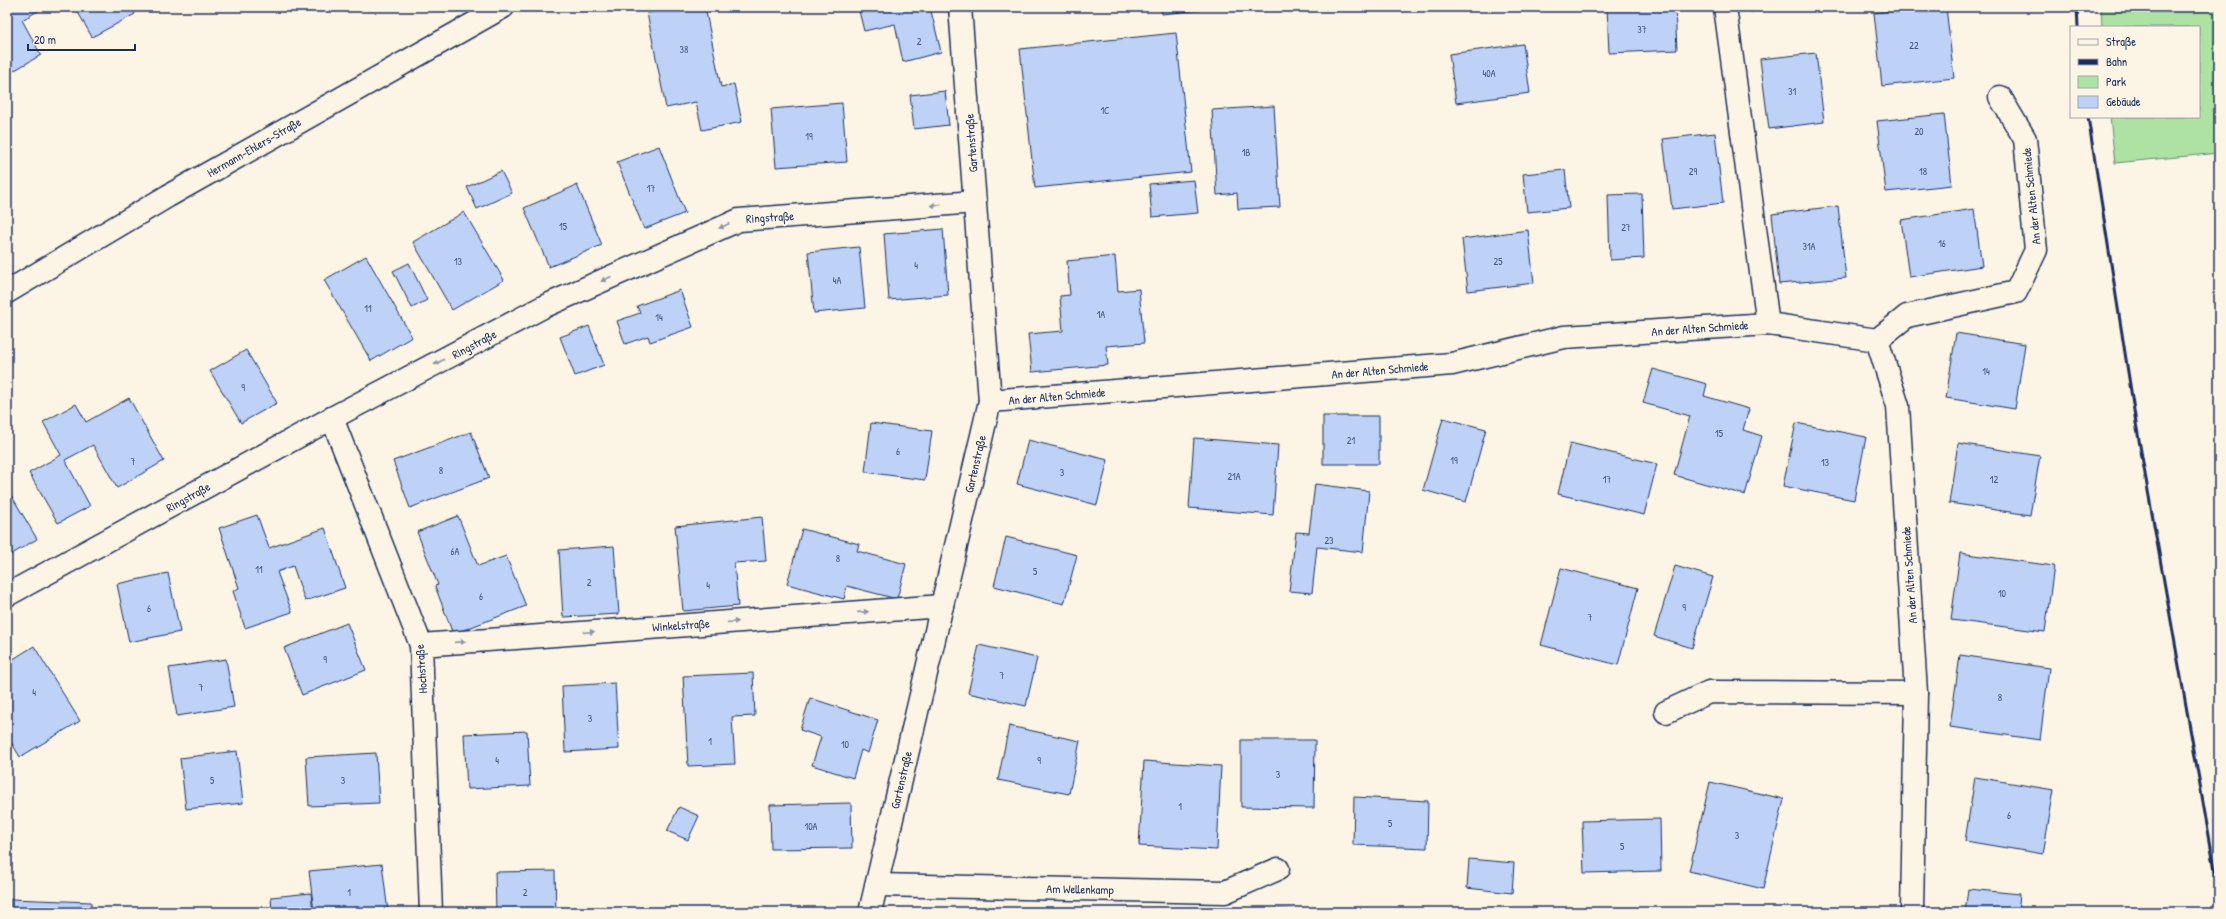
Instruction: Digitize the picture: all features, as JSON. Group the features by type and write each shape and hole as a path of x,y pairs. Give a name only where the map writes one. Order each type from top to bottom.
{"street":[{"name":"Hermann-Ehlers-Straße","path":"7,292 168,196 503,7"},
{"name":"Gartenstraße","path":"870,912 990,401 960,7"},
{"path":"1725,7 1768,324"},
{"name":"An der Alten Schmiede","path":"990,401 1452,364 1564,337 1768,324 1877,340 1907,316 2016,292 2036,250 2025,139 2000,97"},
{"name":"Ringstraße","path":"7,595 332,418 543,307 738,220 975,202"},
{"name":"An der Alten Schmiede","path":"1877,340 1898,406 1916,693 1912,912"},
{"name":"Hochstraße","path":"332,418 421,645 431,912"},
{"name":"Winkelstraße","path":"421,645 942,606"},
{"path":"1666,712 1709,692 1916,693"},
{"name":"Am Wellenkamp","path":"876,885 1225,892 1278,869"}],"green space":[{"path":"2101,7 2219,7 2219,153 2115,163 2110,118 2200,118 2200,26 2102,26"}],"building":[{"path":"7,7 45,7 22,20 41,55 13,71 11,66 7,68"},
{"path":"75,7 131,7 135,14 92,37"},
{"path":"679,7 705,7 721,87 734,84 742,122 702,130 696,102 666,108 647,13"},
{"path":"858,7 930,7 941,52 903,62 895,24 864,31"},
{"path":"1161,7 1200,7 1201,10 1162,14"},
{"path":"1607,7 1675,7 1677,50 1609,53"},
{"path":"1749,7 1791,7 1750,12"},
{"path":"1929,7 1946,7 1954,78 1882,86 1874,13"},
{"path":"1176,33 1191,172 1035,188 1020,49"},
{"path":"1523,44 1530,93 1456,103 1449,54"},
{"path":"1816,53 1824,122 1769,129 1760,59"},
{"path":"945,91 949,125 914,129 910,95"},
{"path":"842,103 847,162 776,167 771,109"},
{"path":"1274,106 1280,207 1238,209 1237,193 1217,195 1212,110"},
{"path":"1944,114 1952,185 1886,192 1877,121"},
{"path":"1715,133 1723,203 1672,209 1663,139"},
{"path":"659,146 685,213 644,229 617,162"},
{"path":"1565,170 1569,208 1527,212 1523,174"},
{"path":"501,171 512,193 477,209 467,187"},
{"path":"1194,180 1198,213 1152,217 1149,184"},
{"path":"577,185 602,245 549,267 524,208"},
{"path":"1642,194 1644,258 1610,260 1608,195"},
{"path":"1838,206 1846,278 1779,284 1772,214"},
{"path":"1974,209 1982,266 1909,277 1901,220"},
{"path":"464,212 504,280 452,310 413,242"},
{"path":"943,229 948,295 889,300 884,234"},
{"path":"1528,230 1534,283 1468,291 1462,239"},
{"path":"859,247 865,308 814,313 808,252"},
{"path":"366,256 412,337 371,361 324,280"},
{"path":"1115,256 1118,291 1139,289 1144,343 1106,346 1108,365 1032,372 1028,334 1063,331 1060,296 1070,295 1067,261"},
{"path":"409,263 427,300 412,308 393,271"},
{"path":"680,290 693,327 650,342 648,336 625,344 617,321 640,313 637,306"},
{"path":"589,326 604,365 575,376 560,337"},
{"path":"1956,333 2025,344 2015,409 1946,398"},
{"path":"246,350 277,403 241,423 210,371"},
{"path":"1653,369 1707,384 1704,396 1749,409 1743,430 1762,436 1745,495 1674,475 1690,416 1643,403"},
{"path":"129,398 164,461 117,488 93,445 65,460 90,506 58,523 29,473 61,455 43,422 76,404 86,422"},
{"path":"1323,416 1379,416 1379,464 1323,464"},
{"path":"1443,418 1486,429 1466,502 1423,490"},
{"path":"871,423 932,431 925,480 865,472"},
{"path":"1796,423 1866,437 1854,500 1783,486"},
{"path":"471,432 489,478 410,508 393,461"},
{"path":"1194,438 1278,445 1273,515 1189,508"},
{"path":"1028,440 1108,460 1097,505 1017,484"},
{"path":"1570,443 1657,464 1644,515 1558,494"},
{"path":"1958,443 2040,456 2030,515 1949,503"},
{"path":"1315,484 1369,491 1363,552 1317,547 1312,593 1289,591 1296,532 1309,533"},
{"path":"7,488 37,539 7,557"},
{"path":"257,515 269,548 325,528 345,588 305,601 293,566 277,572 292,612 245,628 233,591 239,588 219,528"},
{"path":"458,516 478,566 506,556 526,606 453,634 435,586 438,585 417,532"},
{"path":"762,517 766,561 734,563 738,606 683,611 675,526"},
{"path":"802,529 859,544 857,551 906,564 897,599 847,586 844,599 787,584"},
{"path":"1006,537 1077,555 1064,604 994,586"},
{"path":"614,546 619,614 563,617 559,550"},
{"path":"1960,553 2054,566 2045,632 1951,620"},
{"path":"1675,566 1713,577 1692,648 1654,636"},
{"path":"1561,568 1638,588 1618,665 1541,645"},
{"path":"168,573 180,632 129,642 117,584"},
{"path":"347,623 366,670 302,695 284,648"},
{"path":"979,645 1037,658 1026,706 968,693"},
{"path":"34,646 80,721 20,757 7,735 7,663"},
{"path":"1960,655 2049,668 2040,740 1950,727"},
{"path":"226,659 234,707 177,716 169,668"},
{"path":"753,673 755,716 732,717 735,764 688,766 683,676"},
{"path":"615,683 619,749 565,752 562,686"},
{"path":"810,698 878,720 868,753 861,750 853,778 812,765 821,737 800,730"},
{"path":"1009,726 1080,741 1069,794 998,780"},
{"path":"527,731 530,786 467,789 464,734"},
{"path":"1241,740 1315,740 1314,808 1241,807"},
{"path":"237,751 243,803 186,809 180,758"},
{"path":"376,753 379,803 309,806 306,757"},
{"path":"1144,761 1221,766 1217,850 1139,846"},
{"path":"1975,777 2054,790 2043,854 1965,841"},
{"path":"1710,782 1784,799 1763,889 1689,871"},
{"path":"1354,797 1428,801 1427,848 1353,845"},
{"path":"851,803 852,848 771,849 770,805"},
{"path":"679,807 699,816 688,840 667,831"},
{"path":"1660,819 1661,871 1584,873 1582,821"},
{"path":"1469,859 1514,863 1512,893 1467,888"},
{"path":"382,864 388,912 314,912 309,871"},
{"path":"555,871 556,912 496,912 495,872"},
{"path":"1968,889 2020,894 2018,912 1965,912"},
{"path":"311,893 313,912 272,912 271,897"},
{"path":"11,899 91,902 91,912 11,912"},
{"path":"1278,909 1352,912 1278,912"}],"railway":[{"path":"2077,7 2078,26"},
{"path":"2088,118 2136,423 2219,892"}]}
